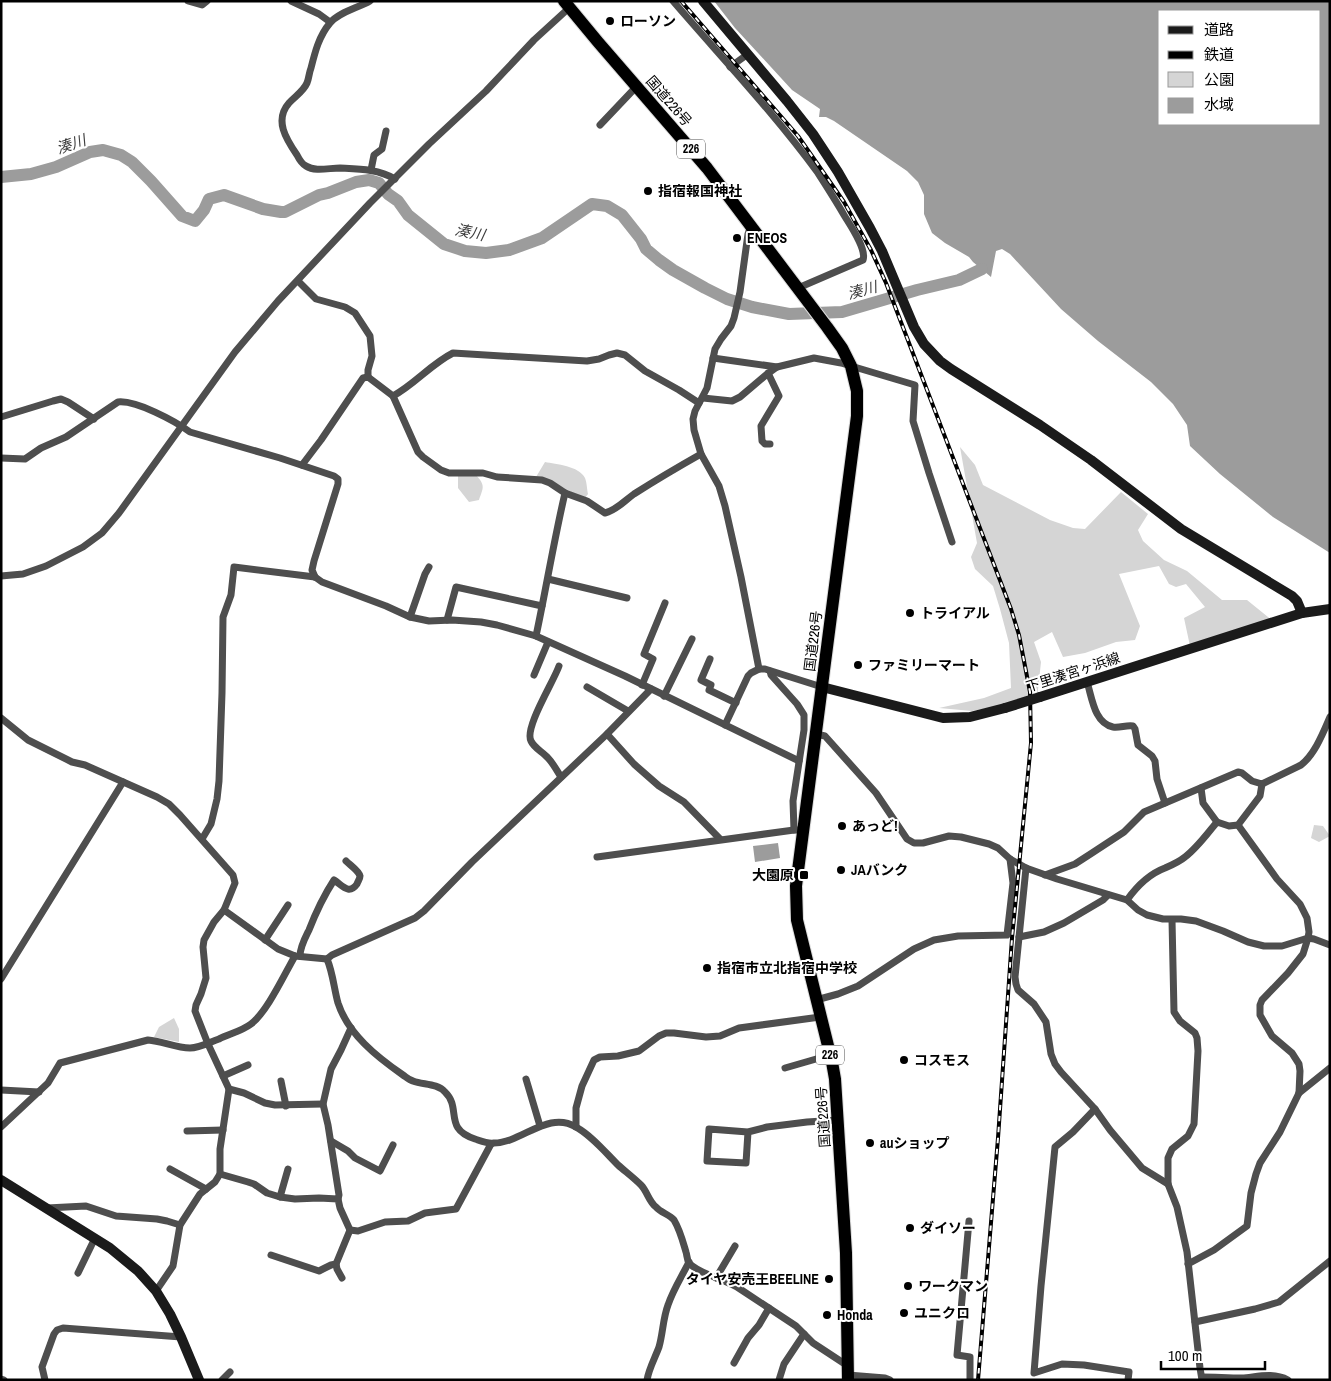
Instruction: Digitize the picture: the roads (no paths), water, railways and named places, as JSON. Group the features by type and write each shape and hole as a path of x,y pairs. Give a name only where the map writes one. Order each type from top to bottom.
{"highway":[{"name":"国道226号","path":"570,4 637,86 708,168 810,303 842,348 851,366 857,392 857,416 816,734 799,830 796,886 797,920 835,1079 846,1252 848,1373"}],"street":[{"path":"188,1 202,5 207,1"},
{"path":"291,1 319,14 330,22"},
{"path":"370,1 358,4 330,22 319,40 307,83 302,91 288,104 282,123 284,135 304,166 311,169 371,170 386,174 393,181"},
{"path":"673,1 785,130 819,175 854,230 864,252 863,260 798,288"},
{"path":"702,1 813,134 838,172 870,228 895,279 914,327 924,344 940,362 1084,455 1181,530 1292,596 1297,601 1302,614"},
{"path":"1,576 23,574 46,566 83,547 97,537 119,513 245,339 278,301 429,144 486,91 570,4"},
{"path":"730,67 748,54"},
{"path":"600,125 637,86"},
{"path":"371,170 374,155 382,149 386,131"},
{"path":"751,226 734,318 731,326 718,344 707,388 693,419 701,454 719,486 726,506 759,669"},
{"path":"298,280 316,299 345,307 355,313 370,336 372,356 368,377"},
{"path":"393,396 404,390 453,353 587,361 617,353 625,355 645,371 701,401 732,401 740,397 768,373 777,368 814,358 841,363 916,385 912,421 952,542"},
{"path":"713,358 777,368"},
{"path":"768,373 779,396 761,426 762,441 765,444 770,444"},
{"path":"302,465 362,378 368,377 393,396 418,452 441,470 449,473 482,473 542,480 565,493 587,501 605,513 612,511 643,489 701,454"},
{"path":"1,417 61,399 94,418"},
{"path":"1,458 25,459 41,448 66,437 118,402 123,401 135,404 190,432 302,465 338,479 312,570 315,576 322,582 410,617 429,621 481,622 536,636 799,761"},
{"path":"536,636 565,493"},
{"path":"202,839 211,824 217,799 222,702 223,617 231,595 234,567 315,576"},
{"path":"410,617 429,567"},
{"path":"548,579 627,598"},
{"path":"447,620 456,587 542,606"},
{"path":"642,685 653,659 644,654 665,603"},
{"name":"下里湊宮ヶ浜線","path":"822,687 943,718 970,717 1005,708 1302,614 1330,609"},
{"path":"664,696 692,639"},
{"path":"534,675 548,642"},
{"path":"710,659 701,680 711,685 709,690 736,703"},
{"path":"558,666 556,675 535,716 530,734 531,742 548,757 561,777"},
{"path":"725,725 751,672 759,669 770,671 822,687"},
{"path":"597,857 720,839 799,830 793,801 804,730 804,715 771,675 770,671"},
{"path":"1087,682 1097,714 1102,720 1112,727 1130,725 1135,729 1138,746 1152,756 1155,761 1157,779 1165,803"},
{"path":"587,688 628,711"},
{"path":"224,910 278,949 297,956 327,959 332,955 415,918 607,734 651,689"},
{"path":"1045,875 1075,864 1124,832 1144,812 1238,772 1252,781 1262,784 1301,765 1322,734 1330,716"},
{"path":"1,718 28,740 72,762 85,765 169,804 233,874 234,883 224,910 206,935 202,947 206,978 196,1005 196,1012 208,1044 229,1089 220,1155 220,1174 215,1182 195,1201 180,1226 173,1266 156,1291"},
{"path":"607,734 634,764 659,786 684,802 720,839"},
{"path":"816,734 825,736 876,793 907,839 914,842 923,843 949,836 961,837 994,846 1010,859 1026,868 1127,900 1147,915 1156,918 1196,922 1248,942 1264,946 1282,946 1308,938 1330,945"},
{"path":"1,980 124,782"},
{"path":"1200,788 1203,803 1217,822 1229,826 1238,825 1260,796 1262,784"},
{"path":"1127,900 1136,887 1145,880 1185,857 1217,822"},
{"path":"1188,1264 1214,1250 1247,1226 1251,1192 1260,1163 1280,1132 1299,1093 1299,1064 1292,1053 1272,1036 1260,1015 1260,1010 1262,1000 1304,954 1309,932 1307,918 1300,904 1277,879 1238,825"},
{"path":"816,1000 858,986 914,949 934,940 958,936 1007,935 1013,883 1010,859"},
{"path":"1,1126 48,1083 60,1063 148,1040 156,1040 181,1048 192,1048 208,1044 249,1026 259,1018 300,952 322,898 334,880 347,890 350,890 353,889 359,880 358,872 346,862"},
{"path":"1026,868 1015,977 1018,990 1034,1004 1046,1022 1050,1048 1055,1064 1095,1109 1142,1168 1168,1184"},
{"path":"1019,937 1044,932 1064,923 1103,900 1108,895"},
{"path":"265,940 288,905"},
{"path":"1172,920 1174,1012 1180,1021 1195,1033 1198,1051 1194,1124 1188,1136 1172,1149 1169,1154 1168,1184 1178,1207 1184,1236 1202,1378 1242,1378 1266,1375 1288,1380"},
{"path":"327,959 341,1010 351,1028 365,1045 394,1069 413,1081 444,1090 451,1103 455,1123 459,1130 467,1136 491,1144 509,1141 546,1124 562,1122 576,1127 642,1186 655,1207 668,1214 674,1220 681,1234 689,1262 700,1270 732,1284 796,1326 848,1373 890,1380"},
{"path":"576,1127 576,1108 582,1086 594,1060 600,1057 639,1051 666,1033 706,1037 720,1036 739,1028 820,1017"},
{"path":"342,1278 336,1264 350,1230 338,1199 331,1141 323,1104 331,1070 351,1028"},
{"path":"785,1068 830,1056"},
{"path":"223,1076 248,1065"},
{"path":"1299,1093 1330,1068"},
{"path":"526,1079 540,1126"},
{"path":"281,1081 286,1106"},
{"path":"229,1089 275,1105 323,1104"},
{"path":"1,1090 38,1092"},
{"path":"1095,1109 1054,1147 1034,1373 1062,1364 1076,1365 1129,1372 1128,1380"},
{"path":"748,1132 746,1163 707,1160 709,1129 748,1132 808,1122 838,1120"},
{"path":"187,1131 223,1130"},
{"path":"331,1141 348,1151 355,1158 380,1171 393,1145"},
{"path":"350,1230 358,1231 385,1222 408,1221 425,1213 456,1209 491,1144"},
{"path":"170,1169 206,1189"},
{"path":"280,1197 288,1169"},
{"path":"220,1174 254,1184 267,1193 280,1197 295,1200 338,1199"},
{"path":"1,1180 95,1238 138,1271 156,1291 170,1314 199,1380"},
{"path":"47,1208 86,1206 116,1216 158,1219 180,1226"},
{"path":"968,1221 957,1355 970,1357 970,1380"},
{"path":"78,1273 95,1238"},
{"path":"716,1278 735,1246"},
{"path":"271,1255 319,1271 336,1264"},
{"path":"1195,1322 1279,1302 1330,1261"},
{"path":"647,1380 662,1336 667,1307 689,1262"},
{"path":"734,1363 768,1308"},
{"path":"45,1380 42,1367 43,1360 54,1334 63,1328 181,1337"},
{"path":"779,1380 784,1364 804,1334"},
{"path":"222,1380 230,1372"}],"water":[{"path":"714,1 1330,1 1330,553 1273,517 1220,474 1190,446 1187,425 1173,404 1151,382 1098,341 1061,309 1010,254 1002,249 996,251 991,277 969,257 945,243 932,233 924,214 924,195 918,182 907,171 834,121 826,117 819,117 820,109 792,90 735,28"},
{"path":"778,843 780,858 755,862 753,846"}],"waterway":[{"name":"湊川","path":"1,177 31,174 56,167 90,152 103,150 121,155 132,162 182,216 195,221 204,210 209,199 224,195 263,209 285,212 319,195 356,182 369,180 379,183 388,194 398,201 408,215 444,244 465,251 486,253 509,250 542,238 592,204 607,206 622,215 641,239 646,249 673,270 727,299 752,307 789,314 842,312 959,280 982,269"}],"railway":[{"path":"681,1 798,136 844,202 871,250 886,283 1011,609 1019,635 1030,692 1031,743 1012,938 978,1380"}],"place":[{"name":"ローソン","path":"610,21"},
{"name":"指宿報国神社","path":"648,191"},
{"name":"ENEOS","path":"737,238"},
{"name":"トライアル","path":"910,613"},
{"name":"ファミリーマート","path":"858,665"},
{"name":"あっど!","path":"842,826"},
{"name":"JAバンク","path":"841,870"},
{"name":"大園原","path":"804,875"},
{"name":"指宿市立北指宿中学校","path":"707,968"},
{"name":"コスモス","path":"904,1060"},
{"name":"auショップ","path":"870,1143"},
{"name":"ダイソー","path":"910,1228"},
{"name":"タイヤ安売王BEELINE","path":"829,1279"},
{"name":"ワークマン","path":"908,1286"},
{"name":"ユニクロ","path":"904,1313"},
{"name":"Honda","path":"827,1315"}]}
